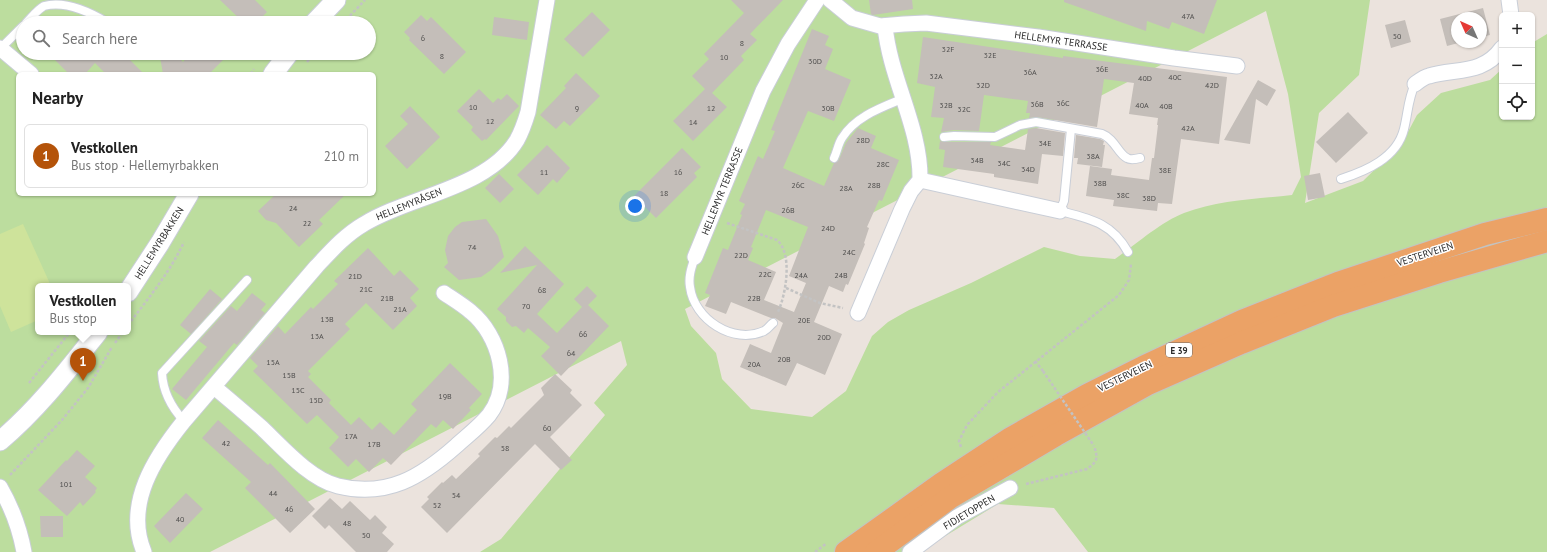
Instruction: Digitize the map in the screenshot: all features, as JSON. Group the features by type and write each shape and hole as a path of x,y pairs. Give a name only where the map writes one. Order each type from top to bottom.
{"highway":[{"name":"VESTERVEIEN","path":"846,552 941,484 1011,438 1086,395 1143,367 1242,321 1338,283 1485,234 1547,219"},
{"name":"VESTERVEIEN","path":"876,552 951,497 1056,435 1148,384 1241,343 1333,306 1446,270 1547,241"}],"street":[{"path":"321,16 336,0"},
{"name":"HELLEMYRÅSEN","path":"144,552 138,530 138,511 141,494 149,473 173,434 336,246 364,224 382,214 451,188 482,173 505,156 516,142 523,129 528,112 547,0"},
{"name":"HELLEMYR TERRASSE","path":"695,257 763,91 788,44 817,0"},
{"name":"HELLEMYR TERRASSE","path":"830,0 852,18 880,26 926,23 1038,37 1237,66"},
{"path":"1509,0 1511,12"},
{"path":"851,311 911,191 920,180 918,148 888,53 885,26"},
{"path":"0,48 29,72"},
{"path":"1415,84 1428,76 1468,70 1486,64 1499,51"},
{"path":"274,72 283,60"},
{"path":"920,180 1060,212"},
{"name":"HELLEMYRBAKKEN","path":"131,288 160,244 188,196"},
{"path":"214,387 242,410 301,464 324,481 338,486 359,489 385,488 404,482 427,469 479,425 496,403 500,391 502,371 500,359 489,334 472,312 444,293"},
{"path":"0,441 46,396 96,335"},
{"path":"2,483 24,552"},
{"name":"FIDJETOPPEN","path":"910,552 957,517 1010,488"}],"lane":[{"path":"33,16 45,5 53,2 66,2 80,6 96,16"},
{"path":"0,48 16,33"},
{"path":"1341,179 1372,167 1384,159 1393,150 1399,142 1404,130 1410,94 1415,84"},
{"path":"834,158 841,139 851,126 867,115 902,99"},
{"path":"944,137 995,137 1020,125 1036,122 1108,136 1123,156 1128,159 1140,158"},
{"path":"1071,129 1064,201 1060,212 1096,221 1109,228 1122,241 1128,252"},
{"name":"HELLEMYR TERRASSE","path":"695,257 690,273 690,287 698,310 705,318 715,326 743,335 766,331 773,323"},
{"path":"184,421 175,412 165,393 162,373 247,280"}],"path":[{"path":"350,16 365,0"},
{"path":"711,218 777,240 782,245 785,253 786,288 784,298 773,323"},
{"path":"962,448 959,441 967,425 998,392 1119,295 1124,289 1131,273 1131,264 1128,252"},
{"path":"786,288 820,303 851,311"},
{"path":"26,389 68,335"},
{"path":"2,483 62,420 88,388 105,358 121,335"},
{"path":"1010,488 1087,469 1097,460 1094,446 1035,361"}],"green space":[{"path":"0,0 1370,0 1359,75 1319,113 1305,203 1363,181 1402,143 1417,115 1441,93 1490,80 1499,72 1499,120 1535,120 1535,41 1547,34 1547,552 1088,552 1054,508 998,504 919,552 480,552 501,539 605,415 594,403 627,365 621,341 210,552 0,552","holes":["1266,11 1288,94 1301,177 1292,195 1210,205 1184,213 1166,222 1115,259 1080,256 1044,247 971,283 909,310 888,322 872,336 846,391 812,417 751,409 722,379 716,353 691,326 685,309"]},
{"path":"23,224 50,283 35,283 35,321 11,332 0,306 0,234"}],"building":[{"path":"220,0 255,0 267,12 263,16 237,16"},
{"path":"731,0 783,0 750,34 757,40 741,56 744,60 712,93 727,107 693,141 673,121 705,89 692,76 709,59 704,54 744,13"},
{"path":"869,0 912,0 913,9 873,15 871,14"},
{"path":"1064,0 1217,0 1204,34 1172,22 1169,29 1147,21 1146,31 1064,2"},
{"path":"1483,8 1484,12 1467,12"},
{"path":"592,12 610,30 583,57 564,39"},
{"path":"421,15 427,21 431,17 466,52 444,74 409,40 410,38 404,32"},
{"path":"1451,16 1451,45 1447,46 1440,19"},
{"path":"494,17 529,22 527,40 492,35"},
{"path":"1405,20 1411,42 1391,48 1385,25"},
{"path":"1487,23 1490,35 1487,36"},
{"path":"812,29 829,36 825,45 833,49 825,69 851,80 834,121 808,111 783,168 824,186 834,163 839,160 846,143 858,128 876,136 871,148 899,160 882,201 879,200 867,227 869,228 864,243 865,244 848,285 846,284 843,292 829,286 814,322 842,334 825,375 797,363 786,386 740,367 750,344 771,353 783,323 775,318 771,318 731,302 726,314 705,306 710,295 705,293 723,248 728,250 742,215 740,214 745,204 739,201 758,156 763,159 775,131 771,130","holes":["766,210 808,227 789,276 806,283 794,312 764,300 776,272 748,260 753,248 751,247"]},
{"path":"923,37 1063,58 1063,56 1227,77 1219,144 1181,139 1172,204 1158,203 1157,211 1113,206 1114,200 1086,196 1090,166 1112,169 1111,175 1149,180 1152,158 1154,158 1158,118 1129,114 1134,83 1104,79 1097,127 1037,117 1029,118 1030,113 1026,113 1028,101 984,95 979,131 954,130 941,132 944,118 931,117 935,87 917,83"},
{"path":"55,60 130,60 142,72 104,72 95,63 87,72 67,72"},
{"path":"161,60 181,60 183,62 185,60 223,60 211,72 163,72"},
{"path":"576,73 600,96 570,126 564,121 556,129 540,115 566,88 564,86"},
{"path":"1258,80 1276,90 1267,106 1256,99 1250,144 1224,140"},
{"path":"479,89 493,103 498,98 501,100 507,94 519,106 486,140 485,139 482,141 471,130 473,127 457,111"},
{"path":"410,106 440,137 407,169 385,146 408,124 400,116"},
{"path":"1348,112 1368,133 1336,163 1316,142"},
{"path":"1036,128 1065,133 1063,156 1042,154 1038,184 994,177 994,174 943,167 945,150 939,149 940,141 991,142 990,145 1025,150 1028,129"},
{"path":"1076,135 1104,141 1103,145 1105,145 1102,167 1077,164 1078,158 1074,158"},
{"path":"547,145 570,168 557,183 553,179 538,195 517,175"},
{"path":"682,148 701,167 694,173 697,177 656,218 634,196"},
{"path":"1320,173 1325,197 1308,200 1304,176"},
{"path":"499,174 514,189 500,203 485,188"},
{"path":"274,196 344,196 319,220 323,224 299,247 276,223 266,220 258,211"},
{"path":"486,219 498,236 504,257 491,270 481,277 459,280 444,267 448,263 445,250 448,236 455,227 462,222"},
{"path":"525,246 564,284 537,314 557,333 582,307 574,299 587,286 597,296 588,305 609,326 561,376 541,356 550,347 528,328 524,333 516,326 512,327 506,321 506,317 497,309 537,265 500,273"},
{"path":"368,248 394,276 400,270 419,289 410,298 417,306 393,330 366,303 345,324 350,329 308,371 311,374 308,377 331,400 329,403 351,425 359,417 372,430 380,422 394,435 417,410 411,404 450,363 482,394 469,408 471,410 453,429 443,420 436,428 431,424 391,465 383,458 369,472 356,459 348,467 329,448 339,437 317,415 307,424 253,371 258,366 250,358 278,326 285,334 311,307 313,309 338,284 334,281"},
{"path":"210,289 222,299 191,334 180,325"},
{"path":"252,293 266,304 261,310 265,313 237,345 234,343 186,400 172,389 207,347 199,341 231,306 237,311"},
{"path":"555,374 572,390 570,393 582,405 550,437 572,460 561,470 535,444 447,533 421,507 429,499 427,497 442,482 443,483 452,475 456,479 480,456 478,454 495,437 497,438 509,426 511,428 544,395 541,388"},
{"path":"218,420 268,465 270,463 315,509 290,533 245,488 251,482 202,438"},
{"path":"77,450 95,466 85,477 97,488 95,491 96,492 83,506 80,502 67,516 38,490"},
{"path":"186,493 203,509 170,543 154,526"},
{"path":"330,498 342,509 350,501 370,520 375,515 387,527 382,533 394,544 387,552 356,552 329,525 325,529 312,516"},
{"path":"40,516 63,516 63,537 41,537"}],"place":[{"name":"Vestkollen","path":"83,381"}]}
